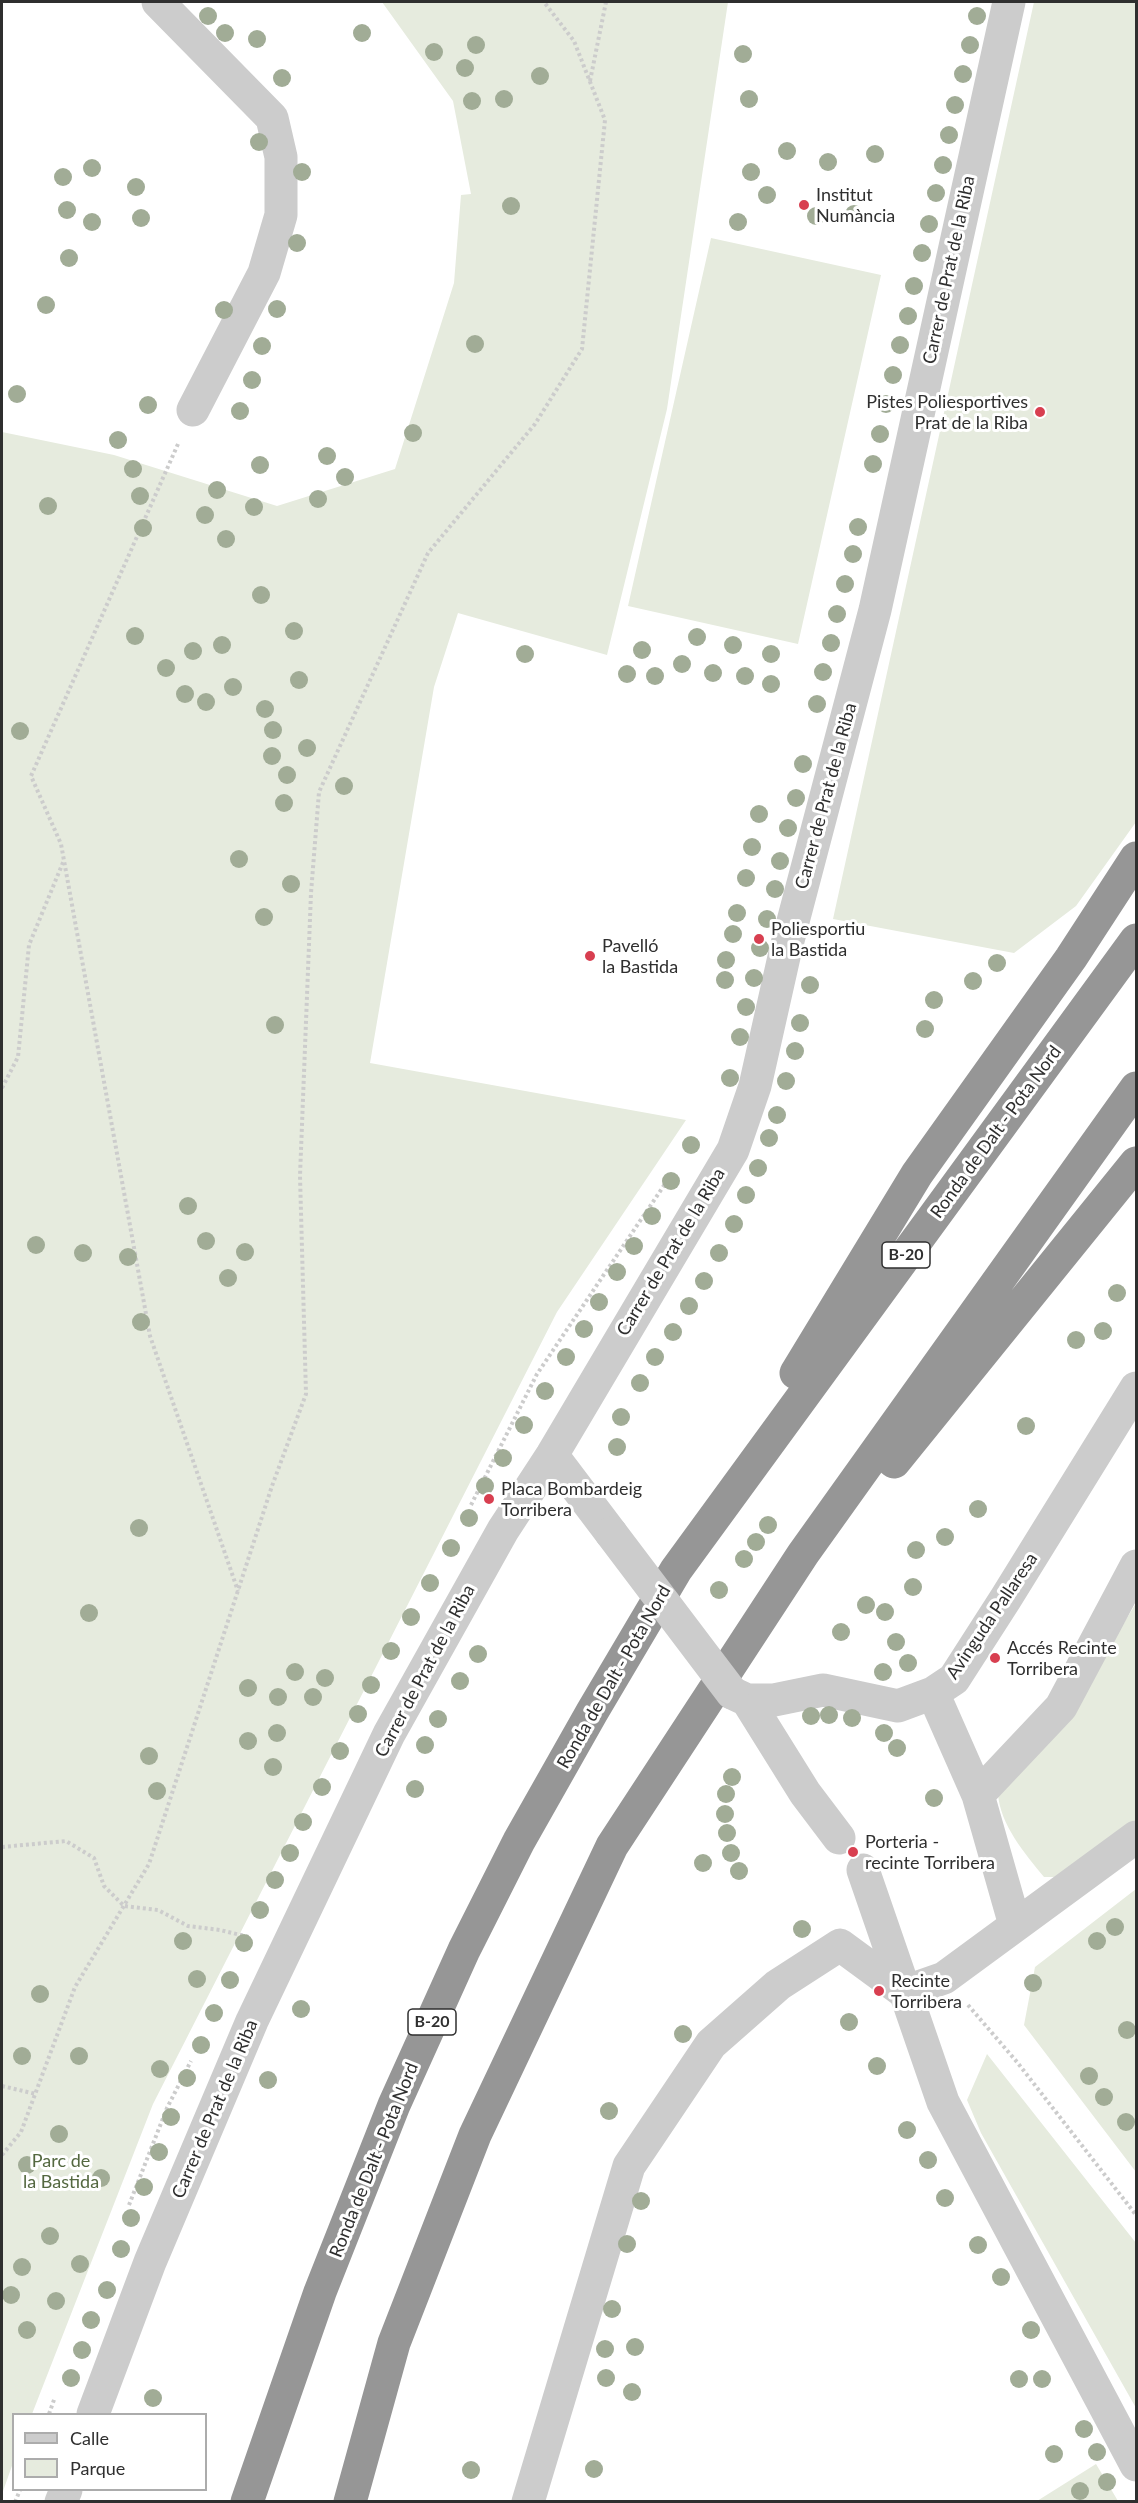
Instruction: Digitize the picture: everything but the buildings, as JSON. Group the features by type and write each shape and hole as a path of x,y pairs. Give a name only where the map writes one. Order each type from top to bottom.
{"highway":[{"path":"676,1570 917,1174 1071,958 1137,858"},
{"name":"Ronda de Dalt - Pota Nord","path":"247,2502 333,2259 394,2105 464,1950 519,1841 676,1570 1137,940"},
{"path":"350,2502 394,2343 475,2135 612,1846 803,1554 1137,1088"},
{"path":"735,1656 1137,1163"}],"street":[{"path":"158,2 272,118 280,158 281,215 264,273 193,410"},
{"name":"Carrer de Prat de la Riba","path":"94,2413 150,2262 248,2032 389,1734 503,1530 552,1455 733,1150 755,1086 786,948 875,610 1009,2"},
{"name":"Avinguda Pallaresa","path":"740,1696 774,1700 824,1690 898,1706 933,1693 954,1678 1137,1388"},
{"path":"552,1455 740,1696 839,1838"},
{"path":"978,1795 1061,1707 1137,1566"},
{"path":"933,1693 978,1795 1015,1925"},
{"path":"904,1992 944,1978 1137,1837"},
{"path":"863,1870 943,2102 1137,2465"},
{"path":"528,2502 629,2166 711,2044 778,1985 840,1946 904,1992"}],"path":[{"path":"2,2156 21,2132 75,1987 149,1864 272,1486 306,1394 300,1176 311,893 319,792 428,553 535,424 582,349 605,120 574,41 544,2"},
{"path":"590,81 606,2"},
{"path":"193,410 31,776 61,844 150,1336 238,1591"},
{"path":"2,1088 18,1057 29,945 64,859"},
{"path":"467,1513 537,1374 669,1177"},
{"path":"2,1846 66,1841 94,1858 104,1886 124,1906 158,1910 188,1926 220,1930 253,1938 282,1960"},
{"path":"129,2206 167,2108 194,2055"},
{"path":"1017,2062 1137,2215"},
{"path":"2,2086 36,2094"},
{"path":"50,2413 57,2393"}],"green space":[{"name":"Parc de la Bastida","path":"382,2 728,2 667,409 607,655 458,613 434,687 370,1063 686,1120 557,1312 153,2104 32,2413 12,2413 12,2466 2,2494 2,432 114,455 277,506 395,469 454,283 461,195 471,194 453,101"},
{"name":"Pistes Poliesportives Prat de la Riba","path":"1034,2 1136,2 1136,822 1076,906 1014,953 833,919"},
{"path":"711,238 881,275 798,644 628,606"},
{"path":"1136,1603 1136,1821 1058,1877 1044,1877 1008,1827 998,1794 1068,1716"},
{"path":"1136,1889 1136,2172 1024,2025 1035,1967"},
{"path":"987,2054 1136,2243 1136,2408 981,2133 967,2100"},
{"path":"1096,2464 1118,2501 1037,2501"}],"place":[{"name":"Institut Numància","path":"804,205"},
{"name":"Pistes Poliesportives Prat de la Riba","path":"1040,412"},
{"name":"Poliesportiu la Bastida","path":"759,939"},
{"name":"Pavelló la Bastida","path":"590,956"},
{"name":"Placa Bombardeig Torribera","path":"489,1499"},
{"name":"Accés Recinte Torribera","path":"995,1658"},
{"name":"Porteria - recinte Torribera","path":"853,1852"},
{"name":"Recinte Torribera","path":"879,1991"}]}
